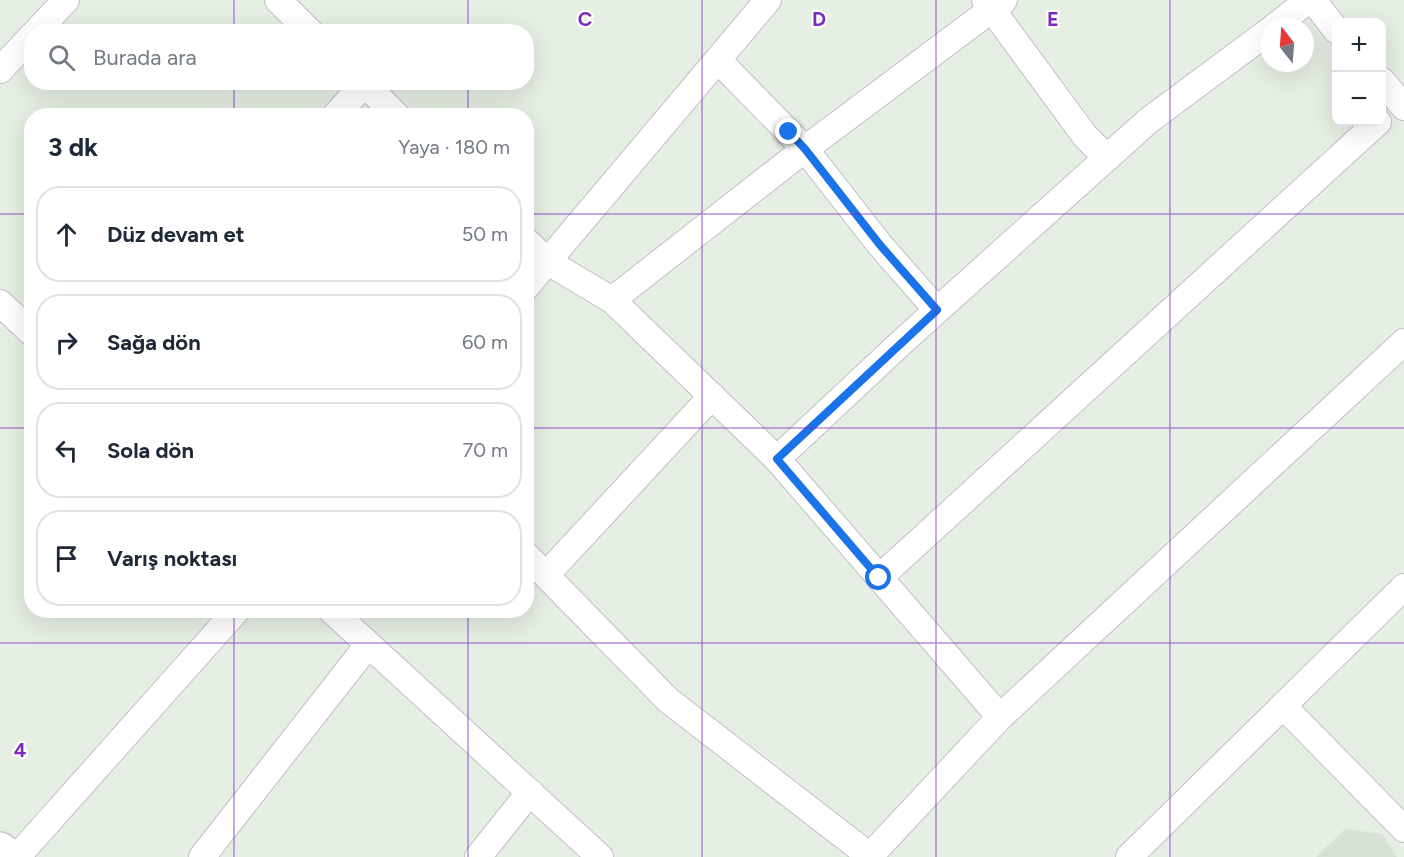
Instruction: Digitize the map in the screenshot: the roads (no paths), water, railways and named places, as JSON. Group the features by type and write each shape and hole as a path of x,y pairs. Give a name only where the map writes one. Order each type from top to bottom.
{"street":[{"path":"44,24 66,0"},
{"path":"278,0 302,24"},
{"path":"534,278 768,0"},
{"path":"1286,18 1311,0 1332,25"},
{"path":"612,300 993,3 1085,136 1107,158"},
{"path":"777,459 937,310 1149,121 1260,38"},
{"path":"0,70 24,44"},
{"path":"718,60 805,149 880,245 937,310"},
{"path":"1386,88 1397,106"},
{"path":"342,108 358,90"},
{"path":"371,90 389,108"},
{"path":"879,578 1374,126"},
{"path":"534,249 548,262 612,300 777,459 1000,717"},
{"path":"0,303 24,326"},
{"path":"534,563 668,700 870,856 1000,717 1404,342"},
{"path":"546,575 712,396"},
{"path":"1128,857 1404,587"},
{"path":"17,857 230,618"},
{"path":"339,618 600,857"},
{"path":"202,857 368,645"},
{"path":"1283,706 1404,830"},
{"path":"478,857 530,792"},
{"path":"0,849 11,857"}]}
